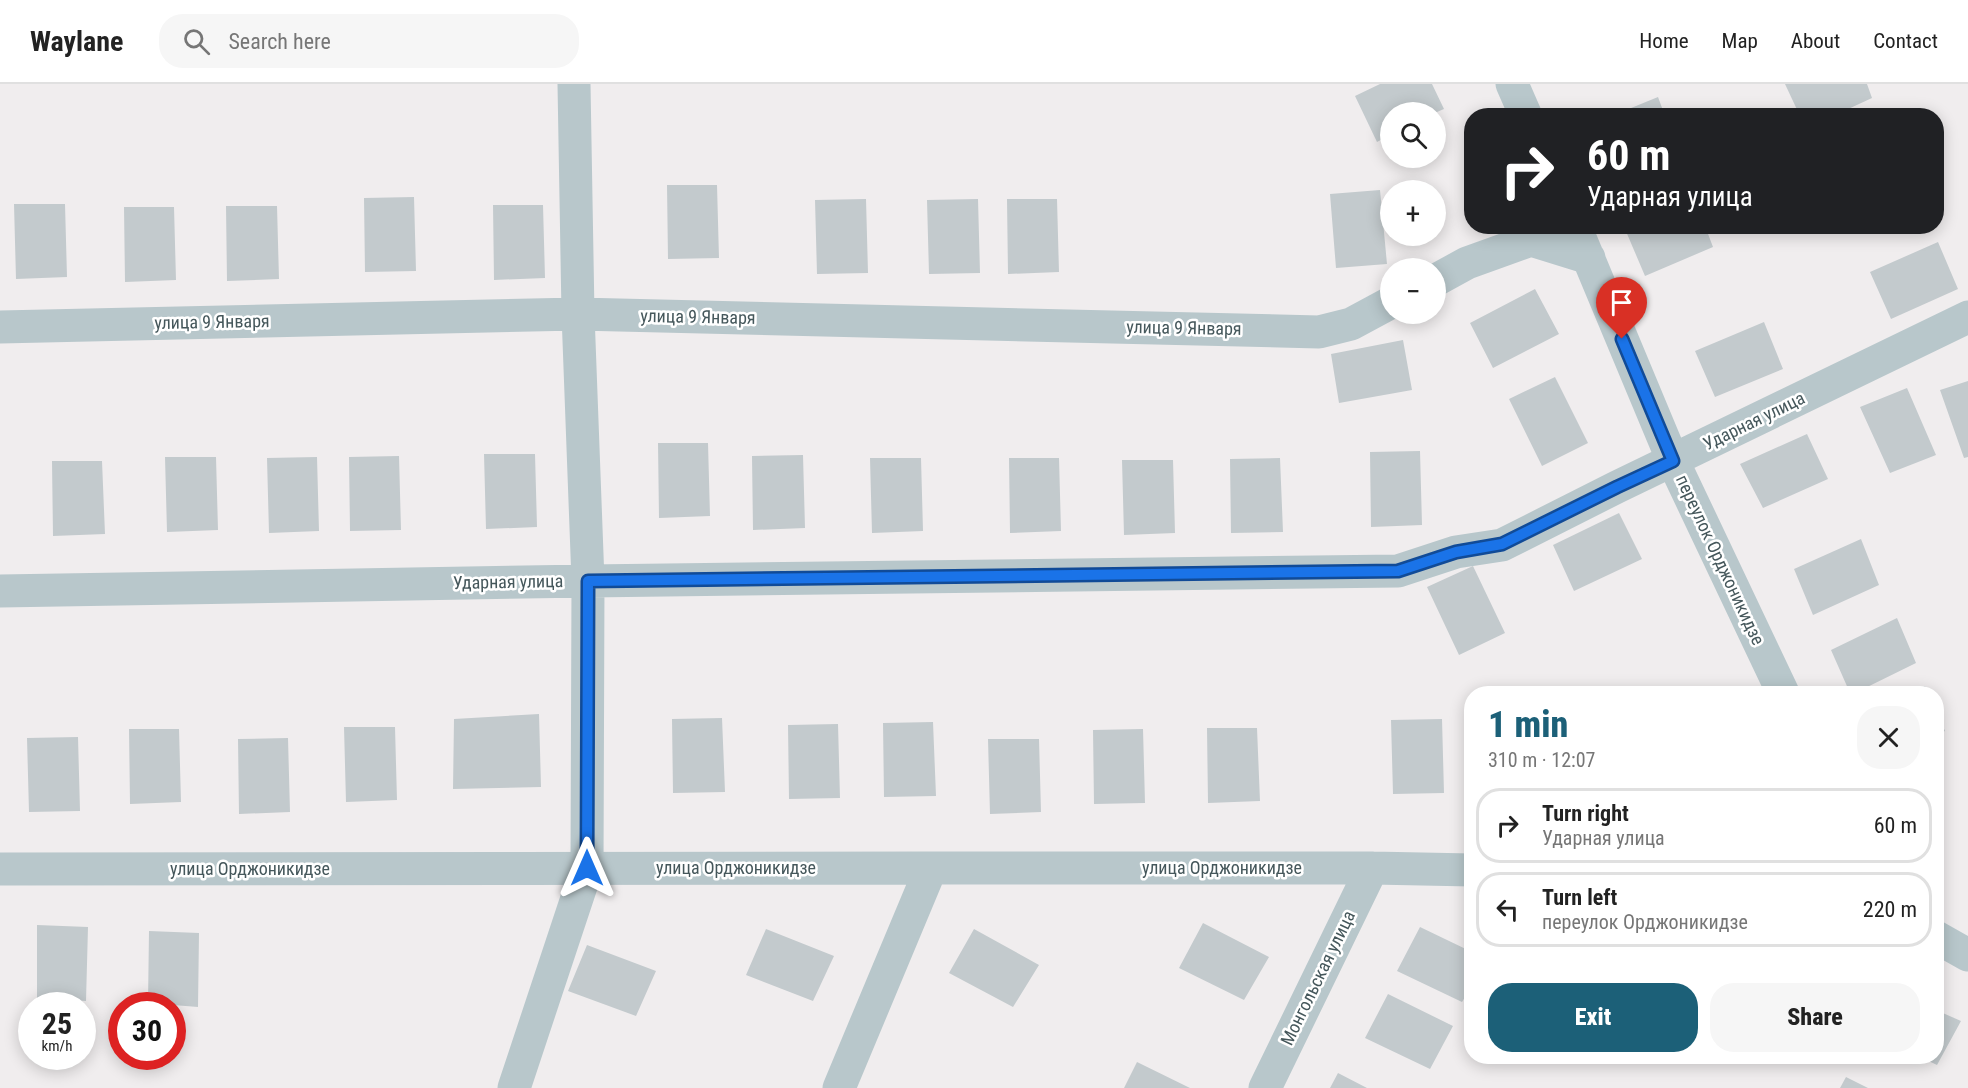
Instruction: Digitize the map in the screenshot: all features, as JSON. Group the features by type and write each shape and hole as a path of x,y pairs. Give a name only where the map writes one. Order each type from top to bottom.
{"street":[{"path":"514,1088 587,868 588,581 578,314 574,84"},
{"path":"1512,84 1522,108"},
{"name":"переулок Орджоникидзе","path":"1578,234 1673,461 1780,686"},
{"path":"1446,274 1467,263 1531,240 1589,258"},
{"name":"улица 9 Января","path":"0,327 578,314 1319,332 1351,324 1380,308"},
{"name":"Ударная улица","path":"0,591 1398,571 1456,552 1502,544 1968,317"},
{"path":"839,1088 931,868"},
{"name":"Монгольская улица","path":"1265,1088 1372,868"},
{"name":"улица Орджоникидзе","path":"0,869 1464,870"},
{"path":"1944,942 1968,955"}],"building":[{"path":"1380,84 1432,84 1441,102 1380,102 1380,140 1377,142 1355,96"},
{"path":"1785,84 1867,84 1872,98 1850,108 1796,108"},
{"path":"1658,97 1662,108 1631,108"},
{"path":"667,185 717,185 719,258 668,259"},
{"path":"1380,190 1380,246 1385,246 1386,258 1380,258 1380,265 1336,268 1330,194"},
{"path":"414,197 416,271 365,272 364,198"},
{"path":"866,199 868,273 817,274 815,200"},
{"path":"978,199 980,273 929,274 927,200"},
{"path":"1007,199 1057,199 1059,272 1008,274"},
{"path":"14,204 65,204 67,277 16,279"},
{"path":"493,205 543,205 545,278 494,280"},
{"path":"226,206 277,206 279,279 227,281"},
{"path":"124,207 174,207 176,280 125,282"},
{"path":"1627,234 1708,234 1713,247 1645,276"},
{"path":"1938,242 1958,289 1891,319 1870,272"},
{"path":"1535,289 1559,334 1493,368 1470,323"},
{"path":"1764,322 1783,369 1715,397 1695,351"},
{"path":"1403,340 1412,390 1339,403 1331,354"},
{"path":"1555,377 1588,443 1542,466 1509,399"},
{"path":"1968,381 1968,457 1964,458 1940,390"},
{"path":"1907,388 1936,455 1890,473 1860,407"},
{"path":"1807,434 1828,479 1763,508 1740,464"},
{"path":"658,443 708,443 710,516 659,518"},
{"path":"1420,451 1422,525 1371,527 1370,452"},
{"path":"484,454 535,454 537,527 486,529"},
{"path":"803,455 805,528 753,530 752,456"},
{"path":"399,456 401,530 350,531 349,457"},
{"path":"165,457 216,457 218,530 167,532"},
{"path":"317,457 319,531 269,533 267,458"},
{"path":"870,458 921,458 923,531 872,533"},
{"path":"1009,458 1059,458 1061,531 1010,533"},
{"path":"1280,458 1283,532 1231,533 1230,459"},
{"path":"1122,460 1173,460 1175,533 1124,535"},
{"path":"52,461 102,461 105,534 53,536"},
{"path":"1619,513 1642,559 1574,591 1553,545"},
{"path":"1861,539 1879,585 1813,615 1794,569"},
{"path":"1473,566 1505,633 1459,655 1427,587"},
{"path":"1897,618 1916,663 1869,686 1847,686 1831,650"},
{"path":"539,714 541,787 453,789 454,719"},
{"path":"722,718 725,792 673,793 672,719"},
{"path":"1442,719 1444,793 1393,794 1391,720"},
{"path":"933,722 936,796 884,797 883,723"},
{"path":"838,724 840,798 789,799 788,725"},
{"path":"344,727 395,727 397,800 346,802"},
{"path":"1207,728 1257,728 1260,801 1208,803"},
{"path":"129,729 179,729 181,802 130,804"},
{"path":"1143,729 1145,803 1094,804 1093,730"},
{"path":"78,737 80,811 29,812 27,738"},
{"path":"288,738 290,812 239,814 238,739"},
{"path":"988,739 1039,739 1041,812 990,814"},
{"path":"1203,923 1269,957 1244,1000 1179,968"},
{"path":"37,925 88,927 86,992 37,992"},
{"path":"1420,927 1464,948 1464,999 1462,1002 1397,971"},
{"path":"766,929 834,956 813,1001 746,975"},
{"path":"974,929 1039,965 1013,1007 949,973"},
{"path":"149,931 199,933 198,1007 186,1006 186,992 148,992"},
{"path":"587,945 656,971 636,1016 568,991"},
{"path":"1388,994 1453,1026 1430,1069 1365,1038"},
{"path":"1944,1014 1961,1021 1944,1052"},
{"path":"1137,1062 1190,1088 1124,1088"},
{"path":"1338,1073 1367,1088 1330,1088"},
{"path":"1846,1077 1868,1088 1840,1088"}],"route":[{"path":"587,868 588,581 1398,571 1456,552 1502,544 1673,461 1622,339"}]}
